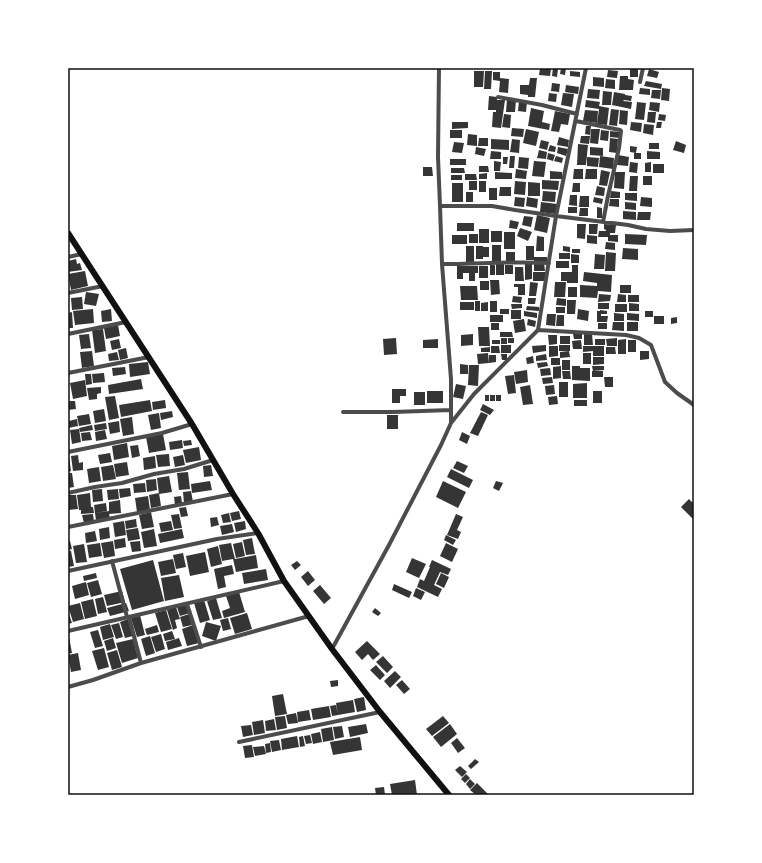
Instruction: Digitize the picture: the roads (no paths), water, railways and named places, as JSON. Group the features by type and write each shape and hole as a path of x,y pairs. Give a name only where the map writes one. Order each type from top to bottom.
{"main road":[{"path":"68,233 192,424 258,533 284,581 332,649 380,712 449,795"}],"street":[{"path":"439,68 438,157 442,264 451,379 451,423"},
{"path":"332,649 389,545 451,423 474,394 538,330 556,216 586,68"},
{"path":"640,82 643,68"},
{"path":"498,97 542,105 577,114"},
{"path":"576,121 621,131 619,148 603,222"},
{"path":"440,206 492,206 628,225 646,229 670,231 694,230"},
{"path":"68,257 82,254"},
{"path":"442,264 527,262 549,263"},
{"path":"68,293 103,286"},
{"path":"68,334 126,322"},
{"path":"538,330 626,335 639,338 651,345 665,382 694,405"},
{"path":"68,373 148,356"},
{"path":"343,412 451,410"},
{"path":"68,452 162,433 192,424"},
{"path":"68,493 184,469 213,460"},
{"path":"68,528 233,494"},
{"path":"68,571 218,539 258,533"},
{"path":"112,561 141,663"},
{"path":"68,631 284,581"},
{"path":"187,604 201,647"},
{"path":"68,687 94,680 141,663 309,616"},
{"path":"238,742 380,712"}]}
